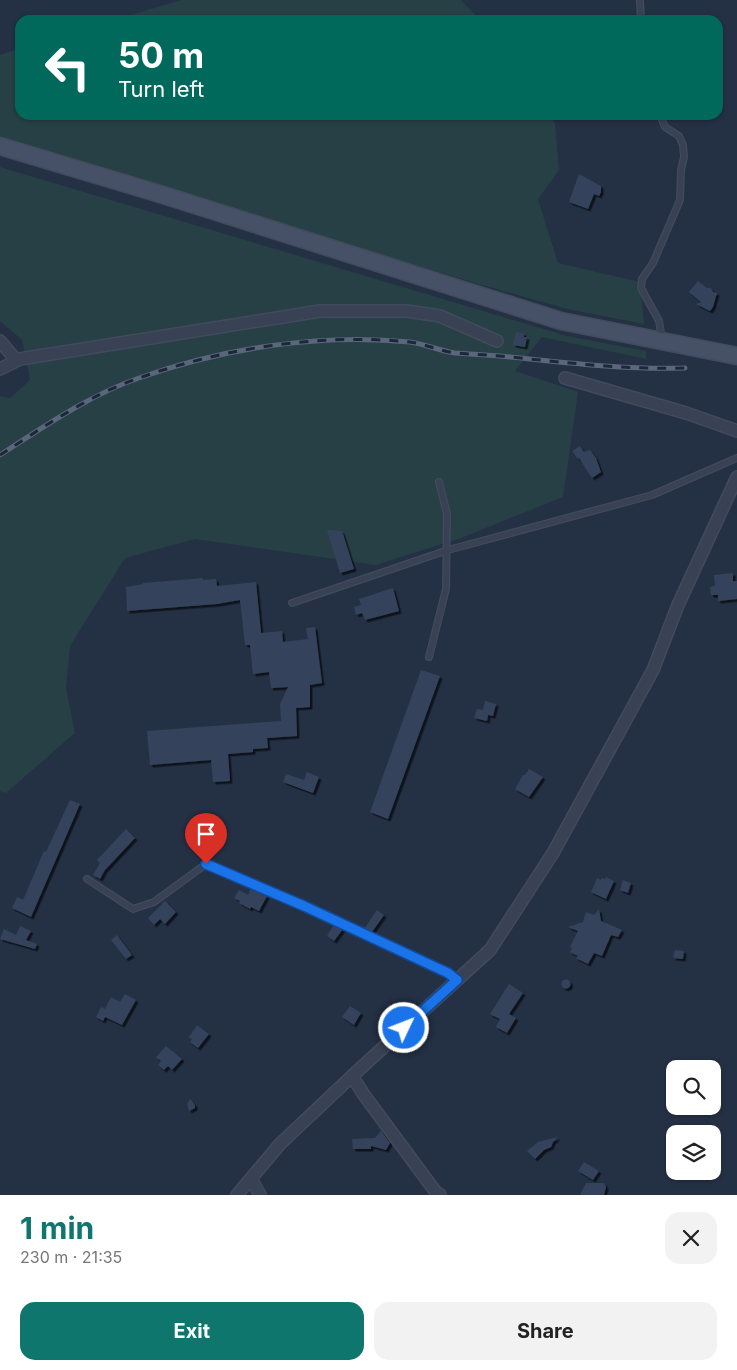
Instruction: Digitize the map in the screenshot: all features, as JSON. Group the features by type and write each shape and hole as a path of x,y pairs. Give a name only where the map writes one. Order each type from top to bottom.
{"main road":[{"path":"0,146 170,197 561,321 737,356"}],"street":[{"path":"0,369 16,360 320,311 407,312 440,316 497,341"},
{"path":"0,341 16,360"},
{"path":"565,378 686,413 737,431"},
{"path":"237,1195 280,1144 490,950 554,853 653,670 678,605 737,477"},
{"path":"352,1076 435,1191 440,1195"},
{"path":"251,1179 260,1195"}],"lane":[{"path":"640,0 641,15"},
{"path":"662,120 665,127 679,136 683,145 684,157 681,170 680,200 652,263 642,279 641,288 659,321 663,341"},
{"path":"292,603 448,550 652,495 737,458"},
{"path":"429,658 446,588 447,514 439,482"},
{"path":"87,879 133,909 154,902 206,864 367,935 448,973 457,980"}],"green space":[{"path":"181,0 461,0 475,15 131,15"},
{"path":"15,50 15,120 553,120 555,123 559,170 538,199 558,263 640,282 644,324 567,309 482,285 0,141 0,55"},
{"path":"0,167 567,336 646,351 646,359 542,337 515,371 578,392 563,497 461,538 376,565 195,539 125,558 70,646 66,688 75,733 6,793 0,791 0,396 10,398 30,380 22,340 0,321"}],"building":[{"path":"579,174 601,186 599,196 594,194 588,209 569,202"},
{"path":"698,281 717,293 710,311 696,304 701,302 689,292"},
{"path":"516,332 524,333 524,337 527,337 525,347 513,345"},
{"path":"580,446 584,452 590,450 596,458 601,472 592,478 572,451"},
{"path":"327,530 342,531 354,569 340,573"},
{"path":"733,573 733,581 737,581 737,599 718,601 718,595 711,595 710,587 715,586 714,575"},
{"path":"203,578 203,580 216,579 217,586 256,582 261,633 282,631 283,642 308,639 306,628 315,627 322,683 310,685 310,707 296,708 297,736 267,738 268,748 253,749 253,752 228,754 230,781 213,782 211,760 150,765 147,731 281,721 280,704 288,687 271,688 269,672 253,674 250,645 245,645 240,600 217,604 127,611 126,587 143,583"},
{"path":"393,588 399,611 365,620 362,613 356,615 354,607 361,605 359,599"},
{"path":"421,670 440,676 388,819 370,812"},
{"path":"485,701 496,704 493,716 488,715 487,721 474,718 477,709 483,710"},
{"path":"529,769 543,777 529,797 515,789"},
{"path":"307,772 319,777 313,793 283,782 286,774 304,780"},
{"path":"70,800 80,804 31,917 12,908 17,897 23,900 44,851 46,852"},
{"path":"126,829 135,838 105,870 100,879 93,875 100,863 97,860"},
{"path":"606,877 614,881 606,899 591,892 597,878 601,880"},
{"path":"623,880 631,883 628,893 620,890"},
{"path":"251,888 267,896 259,911 251,907 250,909 234,898 239,890 248,895"},
{"path":"165,901 176,912 165,924 160,919 154,925 148,918"},
{"path":"599,909 601,921 622,930 618,937 611,935 602,956 594,953 588,964 576,958 578,956 570,952 572,948 570,947 578,931 568,927 583,922 586,912 594,915"},
{"path":"377,910 384,915 372,932 364,929"},
{"path":"334,925 343,929 334,941 327,936"},
{"path":"20,926 31,931 26,940 37,944 35,949 0,939 4,929 16,935"},
{"path":"117,935 132,955 126,959 111,940"},
{"path":"675,950 684,951 683,959 673,958"},
{"path":"566,980 570,984 566,988 562,984"},
{"path":"509,984 523,993 509,1014 516,1018 507,1033 496,1027 500,1019 490,1014"},
{"path":"125,994 136,1000 122,1025 105,1017 103,1021 96,1017 101,1007 105,1009 111,997 120,1002"},
{"path":"350,1006 361,1013 354,1025 342,1017"},
{"path":"197,1025 209,1034 198,1048 190,1042 192,1039 189,1037"},
{"path":"166,1046 182,1059 172,1070 168,1066 164,1070 158,1065 161,1061 156,1057"},
{"path":"190,1099 195,1108 189,1111 187,1104"},
{"path":"381,1131 390,1143 386,1150 371,1146 371,1149 353,1149 352,1139 375,1138"},
{"path":"558,1137 551,1147 544,1150 535,1159 527,1151 538,1142"},
{"path":"584,1162 599,1171 593,1180 578,1171"},
{"path":"586,1183 604,1183 606,1187 604,1195 580,1195"}],"railway":[{"path":"0,455 67,412 121,385 171,367 205,358 273,345 342,340 376,340 410,342 455,353 616,367 685,368"}],"route":[{"path":"206,864 367,935 448,973 457,980 404,1028"}]}
